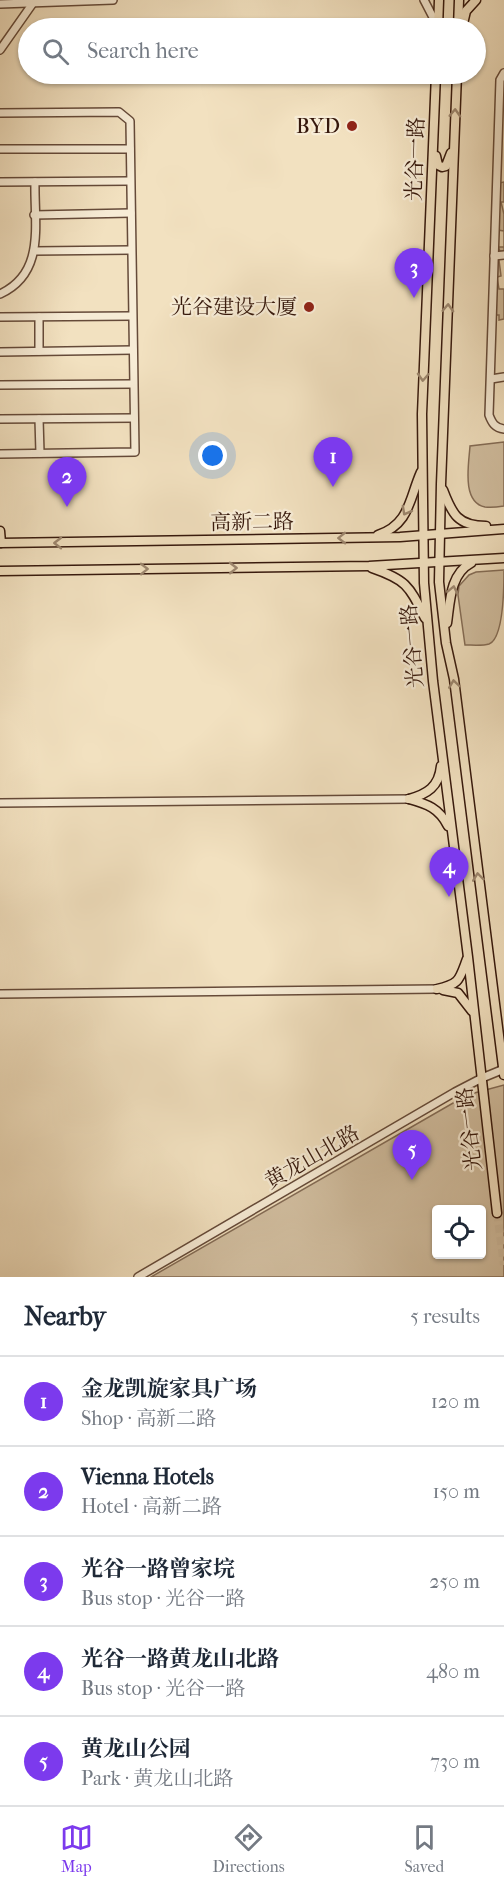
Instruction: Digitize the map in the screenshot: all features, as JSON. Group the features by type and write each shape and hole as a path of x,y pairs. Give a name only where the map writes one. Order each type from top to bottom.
{"main road":[{"path":"438,18 439,0"},
{"path":"459,0 460,18"},
{"path":"464,18 466,11 476,0"},
{"name":"光谷一路","path":"436,84 422,414 423,563 442,757 475,1015 497,1213"},
{"name":"光谷一路","path":"457,84 439,582 454,679 504,1075"},
{"path":"434,137 438,165 442,167 446,166 450,157 454,137"},
{"path":"369,538 387,532 405,515 411,502 412,492 424,467"},
{"path":"441,484 451,511 460,520 474,526 504,528"},
{"name":"高新二路","path":"0,543 369,538 440,535 504,528"},
{"path":"0,531 0,543"},
{"path":"0,571 369,566 504,558"},
{"path":"445,632 456,578 464,566 478,560"},
{"path":"369,566 401,580 409,587 427,622"},
{"path":"409,799 425,794 434,786 440,775 442,757"},
{"path":"409,799 436,809 443,816 451,831"},
{"path":"437,989 459,981 468,957"},
{"path":"437,989 458,993 475,1015"}],"street":[{"path":"0,4 113,0"},
{"path":"424,0 433,18"},
{"path":"22,18 33,3"},
{"path":"0,50 18,24"},
{"path":"504,73 500,80 489,415 492,423 504,429"},
{"path":"0,113 119,112 130,121 135,452 0,454"},
{"path":"0,149 130,149"},
{"path":"0,182 130,181"},
{"path":"0,294 16,285 30,268 34,251 35,182"},
{"path":"34,215 131,213"},
{"path":"34,251 131,250"},
{"path":"494,256 504,255"},
{"path":"0,317 132,316"},
{"path":"39,317 39,351"},
{"path":"0,352 133,350"},
{"path":"491,379 504,377"},
{"path":"0,385 134,384"},
{"path":"0,419 134,418"},
{"path":"39,419 40,453"},
{"path":"0,802 409,799"},
{"path":"0,994 437,989"},
{"name":"黄龙山北路","path":"138,1277 482,1078 504,1069"}],"shaded area":[{"path":"504,182 504,202 501,202 504,231 498,230 499,183"},
{"path":"499,260 501,276 497,277 499,289 504,289 504,319 499,320 499,315 496,315 497,261"},
{"path":"504,442 504,506 485,507 477,504 469,490 470,446"},
{"path":"504,570 502,611 494,640 487,645 465,645 458,595 459,586 469,575 476,572"},
{"path":"504,1085 504,1277 151,1277 467,1095"}],"tunnel":[{"path":"497,1213 504,1265"}],"place":[{"name":"BYD","path":"352,126"},
{"name":"光谷一路曾家垸","path":"414,298"},
{"name":"光谷建设大厦","path":"309,307"},
{"name":"金龙凯旋家具广场","path":"333,487"},
{"name":"Vienna Hotels","path":"67,507"},
{"name":"光谷一路黄龙山北路","path":"449,897"},
{"name":"黄龙山公园","path":"412,1180"}]}
